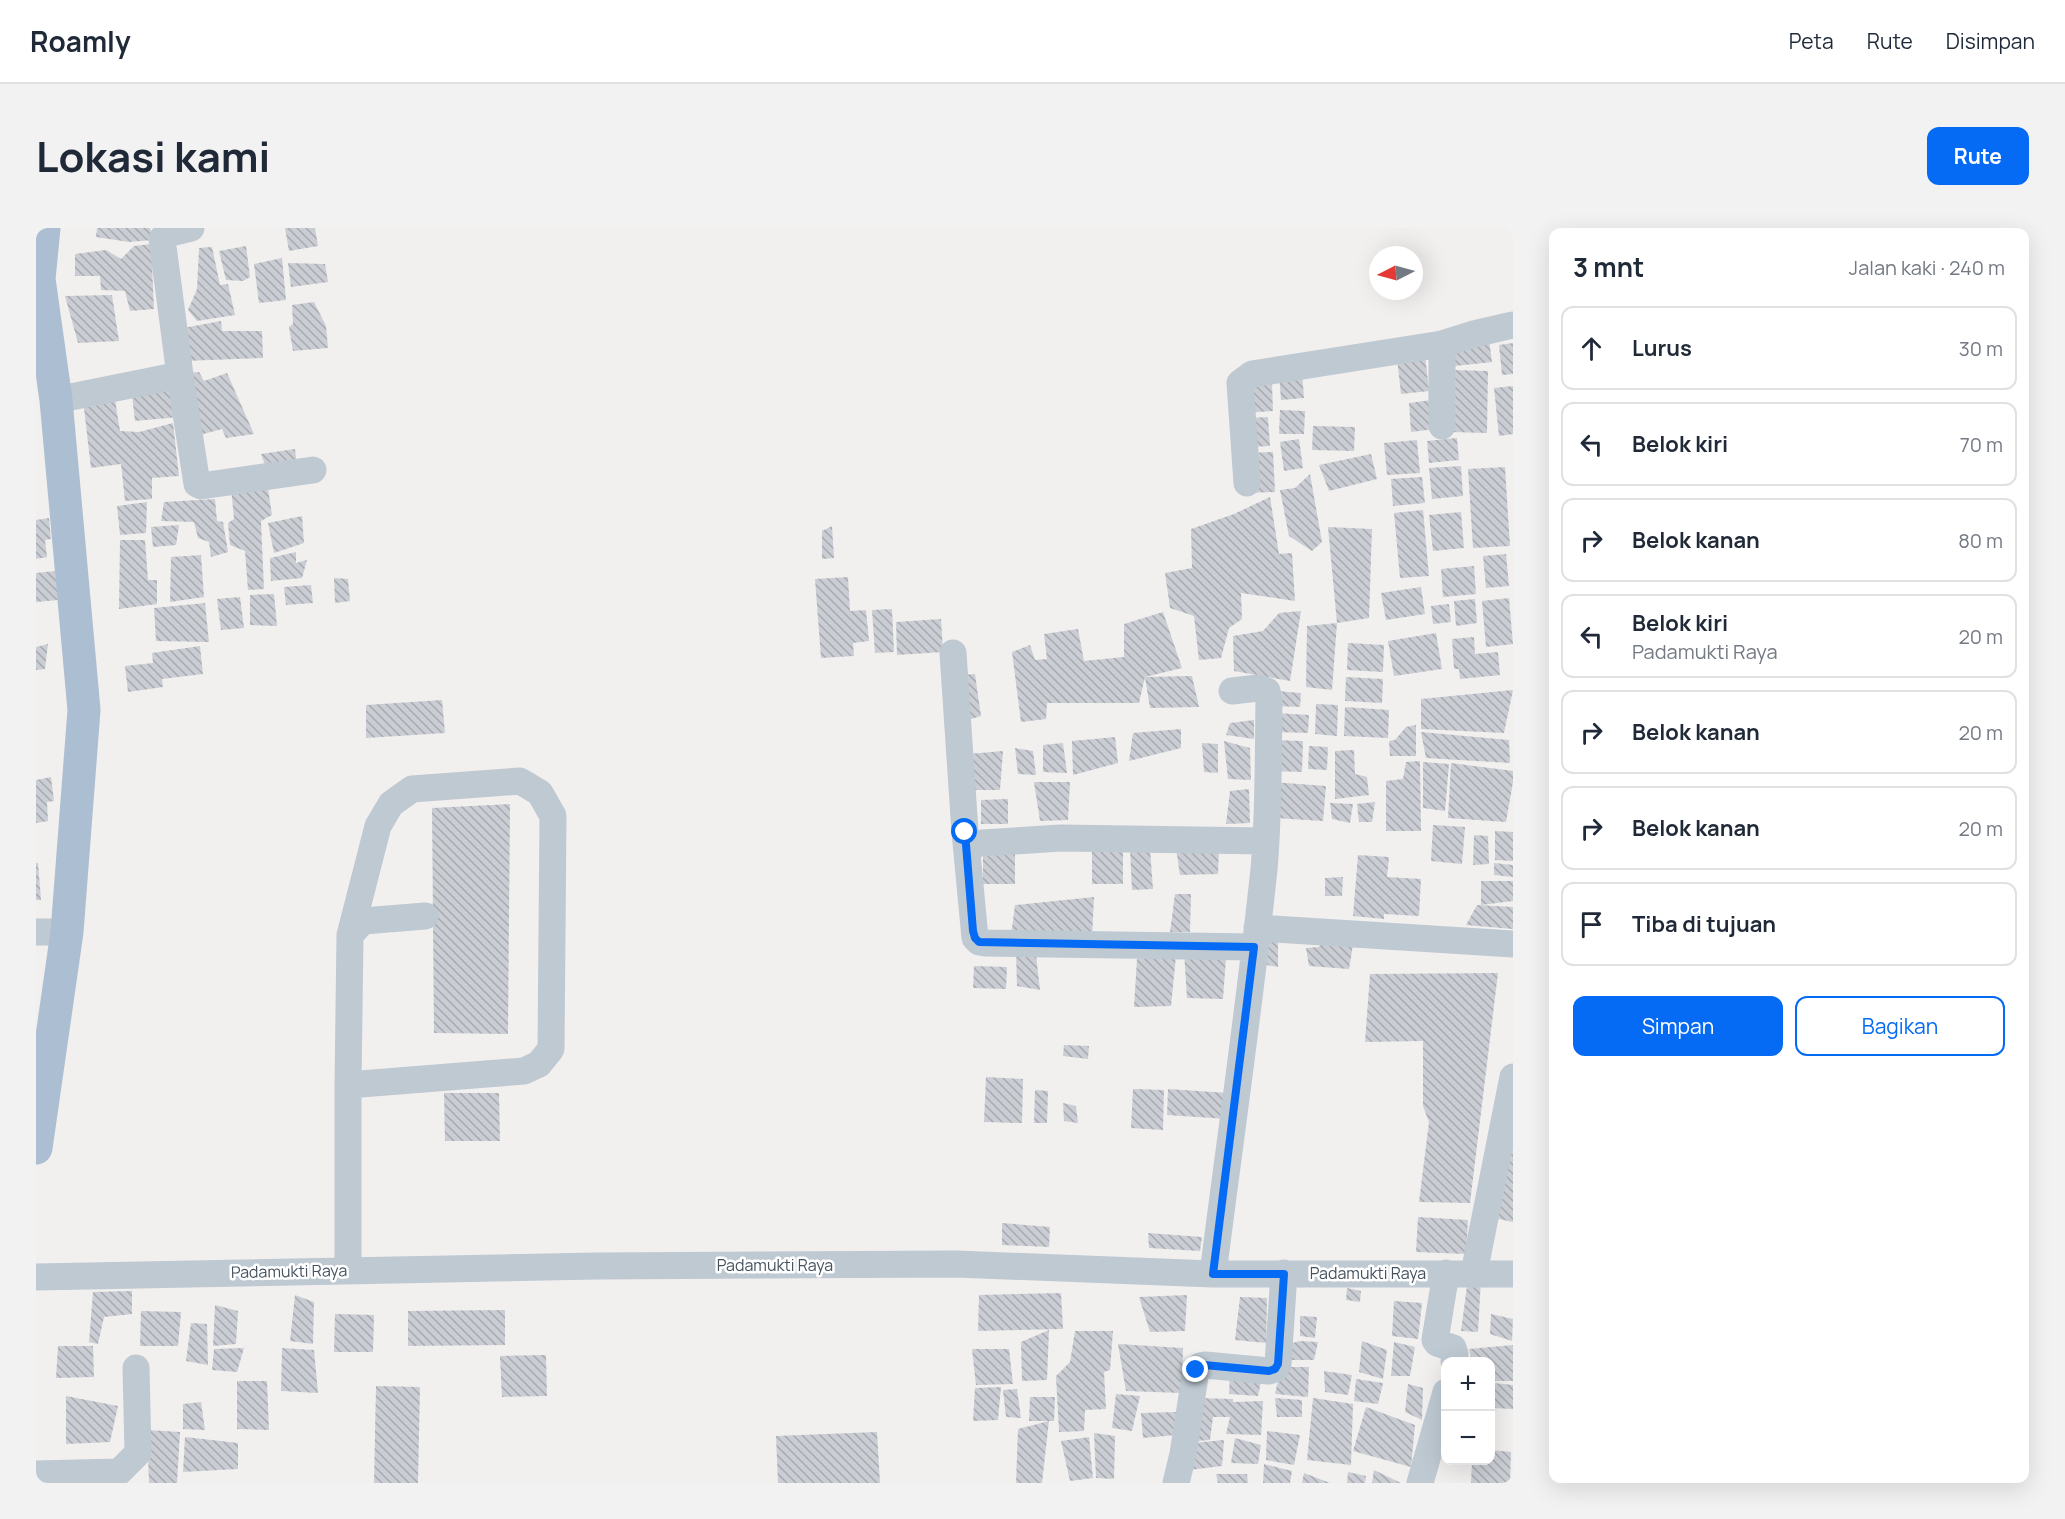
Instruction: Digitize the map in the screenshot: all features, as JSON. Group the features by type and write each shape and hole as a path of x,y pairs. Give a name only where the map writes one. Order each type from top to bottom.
{"main road":[{"path":"36,1148 52,932 84,710 56,400 40,310 39,279 44,228"}],"street":[{"path":"191,228 166,234 162,239 197,484 201,486 314,470"},
{"path":"1247,483 1240,383 1252,374 1442,344 1513,325"},
{"path":"1442,344 1442,426"},
{"path":"56,400 180,375"},
{"path":"953,653 973,931 979,942 1256,937 1513,944"},
{"path":"1213,1274 1256,937 1265,840 1269,701 1267,691 1258,688 1232,691"},
{"path":"348,1085 524,1071 539,1064 551,1049 553,816 540,794 520,781 412,789 391,804 378,826 350,935 348,1085 348,1270"},
{"path":"967,844 1061,838 1265,840"},
{"path":"350,935 363,921 425,916"},
{"path":"1474,1273 1513,1077"},
{"name":"Padamukti Raya","path":"36,1276 348,1270 956,1264 1213,1274 1513,1274"},
{"path":"1446,1273 1435,1340 1437,1343 1453,1348 1455,1357"},
{"path":"1176,1483 1183,1454 1196,1370 1204,1365 1269,1371 1275,1369 1278,1364 1284,1274"},
{"path":"36,1474 119,1472 138,1453 136,1368"},
{"path":"1420,1483 1441,1410"}],"building":[{"path":"97,228 150,228 153,240 129,242 96,237"},
{"path":"285,228 315,228 318,246 289,251"},
{"path":"151,244 154,309 130,311 125,291 101,290 100,276 75,276 75,254 106,250 121,259 134,246"},
{"path":"246,246 250,277 243,281 226,280 219,251"},
{"path":"212,247 220,285 228,284 235,315 197,321 188,310 197,289 199,248"},
{"path":"282,258 286,300 259,303 254,264"},
{"path":"288,263 325,264 328,282 291,287"},
{"path":"112,295 119,341 78,343 65,296"},
{"path":"314,302 326,326 328,348 293,351 289,327 293,324 292,305"},
{"path":"221,321 222,331 262,331 263,358 184,361 178,329"},
{"path":"1489,340 1492,362 1455,366 1452,344"},
{"path":"1513,343 1513,374 1502,375 1499,345"},
{"path":"1425,355 1429,391 1401,394 1397,358"},
{"path":"1451,370 1488,371 1487,433 1450,432"},
{"path":"199,372 204,381 227,373 254,434 226,438 222,429 196,436 184,373"},
{"path":"1302,372 1304,398 1281,400 1279,374"},
{"path":"1272,383 1273,411 1247,413 1245,385"},
{"path":"1513,386 1513,434 1499,436 1494,388"},
{"path":"177,390 179,417 135,421 132,395"},
{"path":"114,393 120,431 139,432 173,423 179,476 152,478 152,499 125,501 121,464 91,468 83,400"},
{"path":"1432,400 1435,429 1411,432 1409,403"},
{"path":"1280,410 1305,411 1304,434 1279,434"},
{"path":"1268,417 1270,446 1250,447 1249,418"},
{"path":"1313,426 1355,427 1354,451 1312,450"},
{"path":"1457,438 1459,460 1429,463 1427,441"},
{"path":"1299,439 1303,468 1284,471 1280,442"},
{"path":"1417,440 1420,473 1387,475 1384,443"},
{"path":"295,449 297,468 267,471 261,454"},
{"path":"1273,452 1275,492 1249,493 1248,453"},
{"path":"1371,454 1377,479 1329,491 1319,465"},
{"path":"1461,466 1463,496 1432,499 1429,468"},
{"path":"1505,467 1510,546 1473,548 1468,469"},
{"path":"1310,474 1322,542 1312,551 1289,536 1280,490 1295,488"},
{"path":"1422,477 1425,503 1393,506 1391,479"},
{"path":"267,482 272,515 261,521 264,589 248,590 245,551 230,545 228,523 234,519 231,487"},
{"path":"1270,497 1279,554 1292,553 1295,601 1241,593 1242,619 1229,628 1221,658 1199,660 1194,616 1170,608 1165,573 1192,568 1191,529 1234,514"},
{"path":"215,499 217,521 223,522 228,552 211,557 209,542 198,538 194,522 161,521 164,502"},
{"path":"147,502 146,533 120,535 117,506"},
{"path":"1423,510 1429,576 1400,578 1394,513"},
{"path":"1461,512 1464,548 1433,551 1429,515"},
{"path":"302,516 304,543 274,553 268,523"},
{"path":"49,518 51,539 45,540 47,557 36,559 36,520"},
{"path":"179,525 176,545 153,547 151,527"},
{"path":"832,526 834,558 822,559 822,531"},
{"path":"1328,527 1372,529 1369,618 1337,623"},
{"path":"120,540 145,540 148,580 157,580 157,604 119,609"},
{"path":"296,552 296,563 307,560 302,578 271,581 270,558"},
{"path":"1506,554 1509,586 1486,588 1483,556"},
{"path":"201,555 204,597 170,602 171,557"},
{"path":"1474,566 1476,594 1443,597 1441,569"},
{"path":"55,571 58,600 36,602 36,573"},
{"path":"848,577 850,611 866,610 869,641 853,643 854,656 821,658 815,579"},
{"path":"334,578 348,579 350,601 335,603"},
{"path":"311,585 313,603 286,605 284,587"},
{"path":"1421,587 1425,614 1386,620 1381,593"},
{"path":"274,594 277,626 250,625 250,595"},
{"path":"240,597 244,628 221,630 217,599"},
{"path":"1509,598 1513,644 1486,647 1482,601"},
{"path":"1475,599 1477,623 1456,626 1454,601"},
{"path":"205,603 209,642 156,641 154,608"},
{"path":"1449,604 1451,622 1433,624 1431,606"},
{"path":"892,609 894,652 875,653 872,610"},
{"path":"1301,611 1290,681 1234,671 1233,636 1263,631 1279,613"},
{"path":"1163,612 1182,668 1145,677 1139,703 1047,703 1046,719 1021,722 1012,652 1030,645 1035,660 1047,659 1044,634 1078,629 1084,661 1124,657 1124,624"},
{"path":"941,619 943,652 897,655 896,622"},
{"path":"1337,623 1332,690 1306,687 1307,626"},
{"path":"1436,633 1442,669 1394,676 1388,641"},
{"path":"1474,637 1475,654 1498,652 1500,675 1460,679 1459,669 1454,669 1452,639"},
{"path":"1348,643 1384,645 1383,672 1347,670"},
{"path":"48,644 45,669 36,670 36,647"},
{"path":"200,646 203,674 162,679 163,687 128,692 125,666 153,663 152,653"},
{"path":"975,674 981,716 965,721 961,675"},
{"path":"1192,676 1199,707 1150,708 1145,677"},
{"path":"1346,677 1383,679 1382,703 1345,701"},
{"path":"1513,690 1504,733 1421,729 1421,699"},
{"path":"1277,691 1301,693 1300,707 1276,706"},
{"path":"442,700 445,733 366,738 366,705"},
{"path":"1316,704 1338,705 1337,736 1315,734"},
{"path":"1345,707 1389,710 1388,738 1344,736"},
{"path":"1276,713 1309,715 1308,733 1275,732"},
{"path":"1254,720 1254,739 1226,735 1230,723"},
{"path":"1416,725 1416,756 1390,756 1389,741 1395,740 1406,727"},
{"path":"1181,729 1181,748 1129,761 1133,733"},
{"path":"1421,732 1509,740 1510,763 1426,758"},
{"path":"1115,737 1118,763 1073,775 1072,741"},
{"path":"1273,740 1303,741 1302,772 1271,771"},
{"path":"1224,741 1250,748 1251,780 1228,779"},
{"path":"1063,743 1067,773 1043,772 1043,745"},
{"path":"1202,743 1218,744 1218,773 1204,772"},
{"path":"1309,746 1328,747 1327,770 1308,769"},
{"path":"1015,748 1033,751 1036,775 1018,774"},
{"path":"1354,750 1355,774 1367,777 1369,795 1335,799 1335,751"},
{"path":"1003,751 1000,790 970,790 969,754"},
{"path":"1420,761 1421,831 1386,831 1386,781 1403,779 1406,762"},
{"path":"1423,762 1449,764 1445,811 1423,808"},
{"path":"1451,763 1513,771 1506,822 1448,818"},
{"path":"51,777 54,801 47,802 48,821 36,823 36,780"},
{"path":"1034,782 1070,782 1068,820 1040,821"},
{"path":"1272,782 1326,786 1323,821 1275,818"},
{"path":"1249,789 1250,823 1226,824 1230,791"},
{"path":"1008,799 1008,824 981,824 981,800"},
{"path":"1375,802 1372,822 1359,822 1357,804"},
{"path":"1330,803 1353,804 1350,823 1332,819"},
{"path":"510,804 508,1034 434,1033 432,808"},
{"path":"1433,825 1465,827 1462,864 1431,861"},
{"path":"1495,831 1513,832 1513,861 1495,860"},
{"path":"1474,835 1488,836 1489,864 1473,865"},
{"path":"1092,844 1123,844 1123,884 1092,884"},
{"path":"1176,848 1219,848 1218,874 1180,875"},
{"path":"1130,849 1150,849 1153,889 1132,890"},
{"path":"983,852 1015,852 1015,884 983,884"},
{"path":"1358,855 1389,857 1387,877 1421,879 1419,916 1384,914 1384,919 1353,916"},
{"path":"36,863 38,863 41,900 36,900"},
{"path":"1494,863 1513,865 1513,877 1494,875"},
{"path":"1343,877 1342,896 1325,896 1325,878"},
{"path":"1481,881 1513,881 1513,901 1481,905"},
{"path":"1175,894 1191,894 1190,932 1170,932"},
{"path":"1094,897 1092,938 1011,936 1015,905"},
{"path":"1477,905 1513,907 1513,929 1466,925"},
{"path":"1261,932 1278,934 1278,967 1256,963"},
{"path":"1324,938 1354,939 1349,969 1309,966 1306,948 1319,947"},
{"path":"1184,951 1226,958 1223,999 1187,998"},
{"path":"1016,953 1036,955 1040,990 1017,986"},
{"path":"1176,956 1171,1006 1134,1007 1137,959"},
{"path":"974,966 1007,967 1006,989 973,988"},
{"path":"1498,973 1470,1203 1419,1202 1429,1122 1423,1106 1423,1041 1365,1042 1370,974"},
{"path":"1064,1045 1089,1046 1088,1059 1063,1056"},
{"path":"986,1077 1023,1079 1022,1123 984,1122"},
{"path":"1133,1089 1164,1090 1163,1130 1131,1128"},
{"path":"1168,1089 1228,1093 1227,1119 1167,1115"},
{"path":"1035,1090 1048,1091 1047,1123 1034,1123"},
{"path":"444,1093 499,1093 500,1141 445,1141"},
{"path":"1063,1103 1076,1106 1078,1123 1064,1121"},
{"path":"1513,1116 1513,1222 1494,1218"},
{"path":"1418,1217 1468,1220 1466,1254 1416,1252"},
{"path":"1002,1223 1050,1227 1049,1247 1002,1245"},
{"path":"1148,1233 1202,1237 1200,1251 1149,1248"},
{"path":"1481,1280 1478,1332 1461,1331 1467,1286"},
{"path":"1347,1288 1361,1291 1360,1302 1346,1300"},
{"path":"132,1291 132,1314 104,1317 98,1344 89,1342 93,1292"},
{"path":"1061,1293 1063,1329 978,1331 979,1295"},
{"path":"295,1295 314,1302 313,1344 290,1341"},
{"path":"1187,1295 1185,1331 1150,1332 1139,1297"},
{"path":"1240,1297 1267,1298 1266,1343 1235,1340"},
{"path":"1394,1301 1422,1303 1418,1339 1392,1336"},
{"path":"215,1305 238,1311 236,1344 213,1346"},
{"path":"505,1310 505,1345 408,1346 408,1311"},
{"path":"141,1311 181,1312 178,1346 140,1346"},
{"path":"335,1314 374,1315 373,1352 334,1352"},
{"path":"1491,1314 1513,1319 1512,1341 1490,1334"},
{"path":"1300,1316 1317,1317 1315,1338 1300,1336"},
{"path":"191,1323 207,1324 208,1365 186,1361"},
{"path":"1049,1330 1047,1380 1022,1381 1021,1342"},
{"path":"1075,1331 1113,1331 1110,1370 1104,1372 1106,1409 1085,1410 1084,1431 1059,1432 1056,1376 1070,1362"},
{"path":"1300,1341 1318,1342 1314,1360 1285,1360 1285,1345"},
{"path":"1362,1341 1387,1350 1383,1379 1359,1372"},
{"path":"1394,1342 1415,1347 1410,1376 1391,1376"},
{"path":"1118,1344 1183,1348 1182,1393 1126,1391"},
{"path":"1513,1345 1513,1381 1495,1381 1495,1357 1471,1357 1469,1349"},
{"path":"58,1346 93,1346 94,1377 56,1378"},
{"path":"244,1348 237,1372 212,1370 214,1349"},
{"path":"282,1348 314,1350 318,1393 281,1391"},
{"path":"972,1349 1009,1349 1013,1384 976,1385"},
{"path":"546,1355 547,1396 502,1397 500,1356"},
{"path":"1281,1367 1309,1367 1308,1397 1275,1394"},
{"path":"1324,1371 1352,1375 1348,1395 1325,1392"},
{"path":"1230,1372 1262,1377 1258,1396 1229,1394"},
{"path":"1356,1379 1383,1383 1378,1404 1354,1401"},
{"path":"237,1381 267,1381 269,1430 237,1429"},
{"path":"1495,1383 1513,1385 1513,1409 1495,1408"},
{"path":"1408,1384 1423,1388 1422,1420 1405,1412"},
{"path":"376,1386 420,1387 418,1483 374,1483"},
{"path":"1001,1387 998,1420 973,1421 975,1388"},
{"path":"1017,1389 1021,1418 1006,1417 1003,1390"},
{"path":"1116,1394 1140,1396 1132,1431 1112,1428"},
{"path":"66,1396 118,1406 110,1442 66,1444"},
{"path":"1030,1397 1055,1397 1054,1421 1029,1421"},
{"path":"1199,1398 1233,1399 1233,1402 1263,1401 1261,1435 1226,1434 1230,1417 1213,1417 1210,1440 1197,1441"},
{"path":"1275,1398 1302,1400 1302,1417 1277,1417"},
{"path":"1313,1398 1353,1404 1351,1465 1307,1460"},
{"path":"201,1402 205,1430 183,1429 183,1404"},
{"path":"1366,1407 1415,1425 1411,1467 1353,1451"},
{"path":"1176,1412 1176,1435 1143,1438 1141,1413"},
{"path":"1049,1421 1042,1483 1016,1483 1018,1429"},
{"path":"147,1430 180,1432 177,1483 149,1483"},
{"path":"1267,1431 1300,1435 1294,1465 1266,1460"},
{"path":"877,1432 880,1483 778,1483 776,1436"},
{"path":"1094,1433 1115,1436 1114,1479 1096,1478"},
{"path":"185,1437 238,1443 238,1469 183,1472"},
{"path":"1089,1437 1093,1478 1070,1481 1061,1441"},
{"path":"1235,1438 1261,1445 1258,1464 1231,1463"},
{"path":"1224,1440 1222,1466 1189,1470 1192,1443"},
{"path":"1495,1450 1511,1452 1510,1483 1471,1483 1472,1465 1495,1465"},
{"path":"1264,1464 1292,1471 1290,1483 1263,1483"},
{"path":"1374,1470 1401,1483 1372,1483"},
{"path":"1348,1472 1366,1476 1365,1483 1347,1483"},
{"path":"1304,1473 1330,1483 1302,1483"},
{"path":"1216,1474 1247,1474 1248,1483 1218,1483"}],"route":[{"path":"965,832 973,931 979,942 1254,947 1213,1274 1284,1274 1278,1364 1275,1369 1269,1371 1204,1365 1196,1370"}]}
